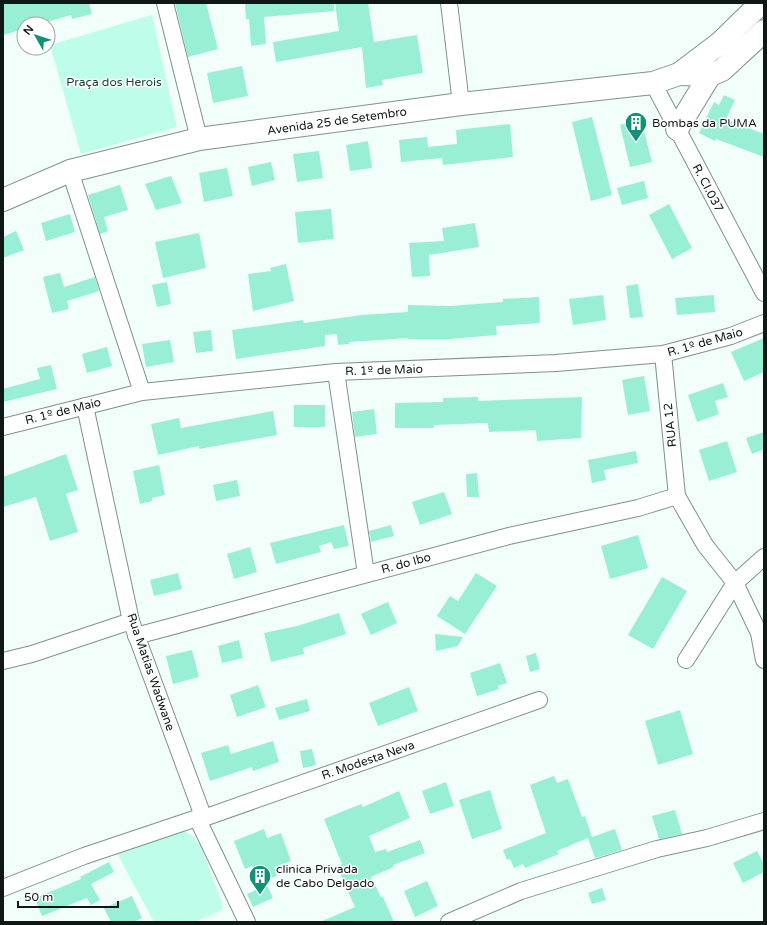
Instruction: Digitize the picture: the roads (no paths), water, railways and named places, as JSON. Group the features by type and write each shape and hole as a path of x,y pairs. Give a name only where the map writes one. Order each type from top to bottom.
{"highway":[{"name":"Avenida 25 de Setembro","path":"3,200 70,171 199,140 461,104 652,83 679,74 720,43 761,3"},
{"path":"678,129 710,75 722,70 764,31"},
{"name":"Avenida 25 de Setembro","path":"679,74 710,75"}],"street":[{"path":"165,3 199,140"},
{"path":"449,3 461,104"},
{"name":"R. CI.037","path":"652,83 678,129 764,293"},
{"path":"70,171 142,392"},
{"name":"R. 1º de Maio","path":"3,427 142,392 336,372 556,363 663,354 731,336 764,323"},
{"name":"RUA 12","path":"663,354 677,496"},
{"path":"336,372 366,574"},
{"name":"Rua Matias Wadwane","path":"85,406 131,621 200,818 245,921"},
{"path":"677,496 705,545 735,583 746,603 760,633 764,660"},
{"name":"R. do Ibo","path":"136,636 509,536 638,508 677,496"},
{"path":"686,660 735,583 764,557"},
{"path":"3,662 32,654 131,621"},
{"name":"R. Modesta Neva","path":"3,888 84,856 200,818 538,700"},
{"path":"449,922 521,892 657,849 707,838 764,821"}],"place":[{"name":"Bombas da PUMA","path":"636,142"},
{"name":"clinica Privada de Cabo Delgado","path":"260,896"}],"park label":[{"name":"Praça dos Herois","path":"114,82"}]}
